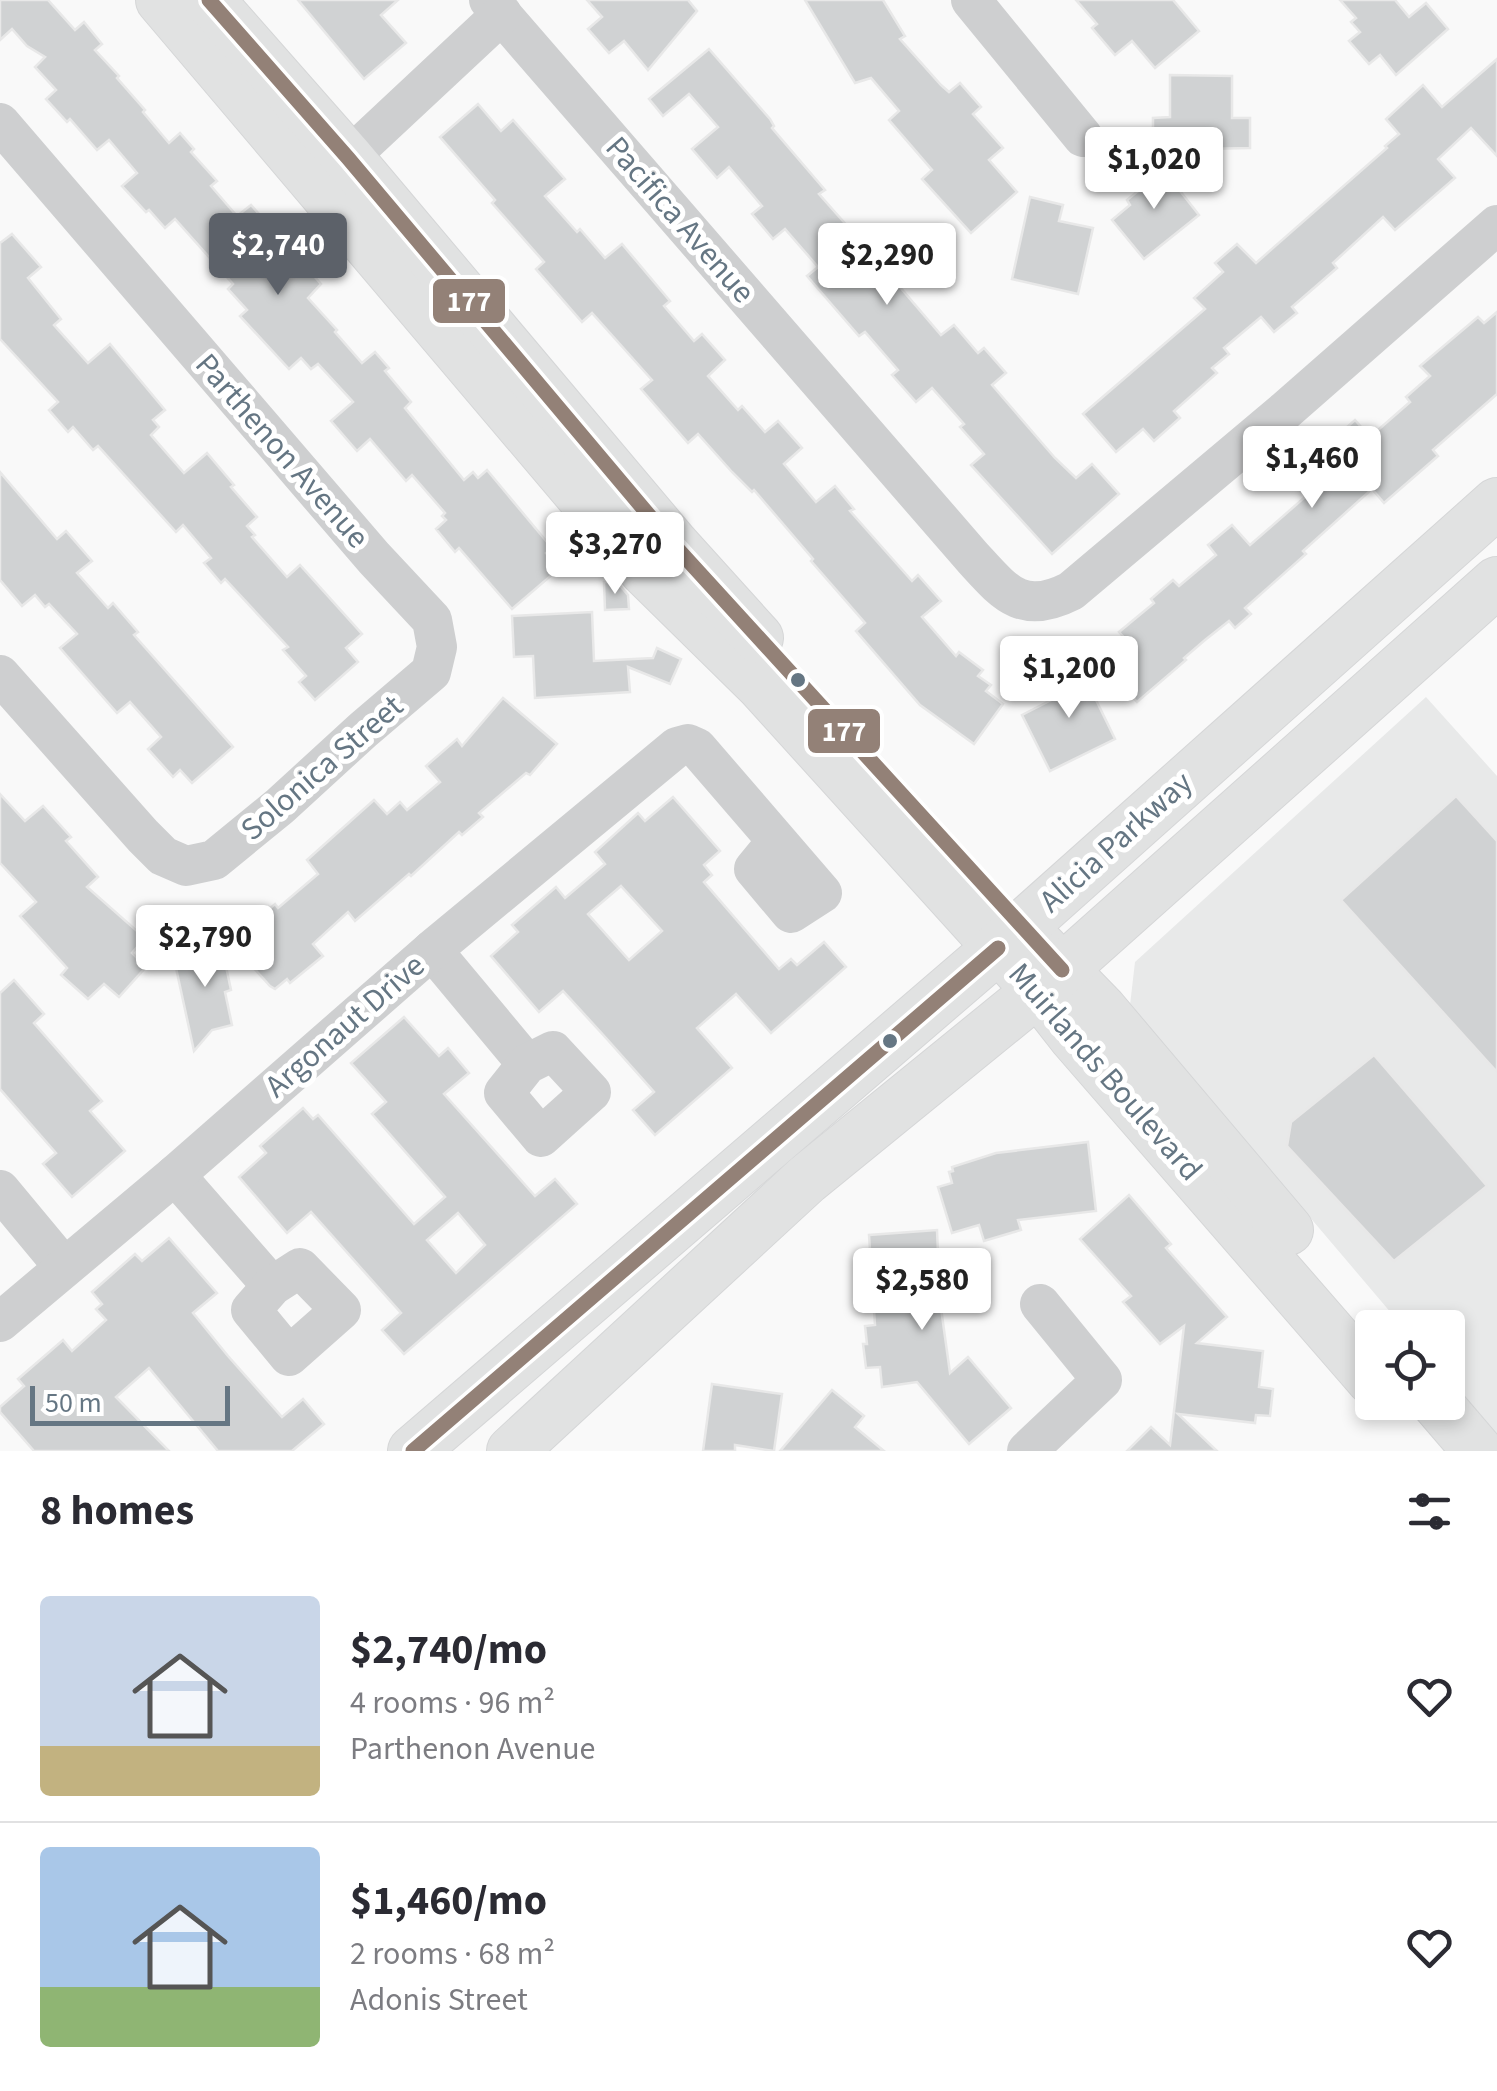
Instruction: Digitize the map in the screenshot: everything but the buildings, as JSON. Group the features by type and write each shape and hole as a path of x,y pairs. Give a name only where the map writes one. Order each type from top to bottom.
{"main road":[{"name":"Muirlands Boulevard","path":"161,0 333,170 674,545 1009,937 1050,980 1102,1010 1356,1310"},
{"name":"Muirlands Boulevard","path":"209,0 333,170"},
{"name":"Alicia Parkway","path":"412,1451 1009,937 1497,503"},
{"name":"Alicia Parkway","path":"512,1451 806,1180 1050,980 1497,582"},
{"name":"Muirlands Boulevard","path":"1050,980 1074,1036 1355,1360"},
{"path":"1407,1420 1433,1451"},
{"path":"1451,1420 1478,1451"}],"street":[{"path":"971,0 1084,137"},
{"path":"333,170 496,7"},
{"name":"Pacifica Avenue","path":"496,7 994,581 1025,602 1054,600 1071,591 1168,512 1497,225"},
{"name":"Parthenon Avenue","path":"0,123 374,558 432,620 437,647"},
{"name":"Solonica Street","path":"0,675 144,836 164,856 186,866 214,860 280,806 431,672 437,647"},
{"name":"Argonaut Drive","path":"0,1322 432,950 676,747 688,744 697,748 777,841"},
{"path":"432,950 527,1064"},
{"path":"174,1174 272,1286"},
{"path":"0,1190 64,1267"},
{"path":"1027,1451 1102,1380 1040,1304"}],"shaded area":[{"path":"1426,697 1497,776 1497,1438 1465,1400 1465,1310 1389,1310 1130,1005 1135,962"}],"transit line":[{"name":"177","path":"209,0 348,158 674,545 1062,970"},
{"name":"177","path":"413,1451 998,948"}]}
